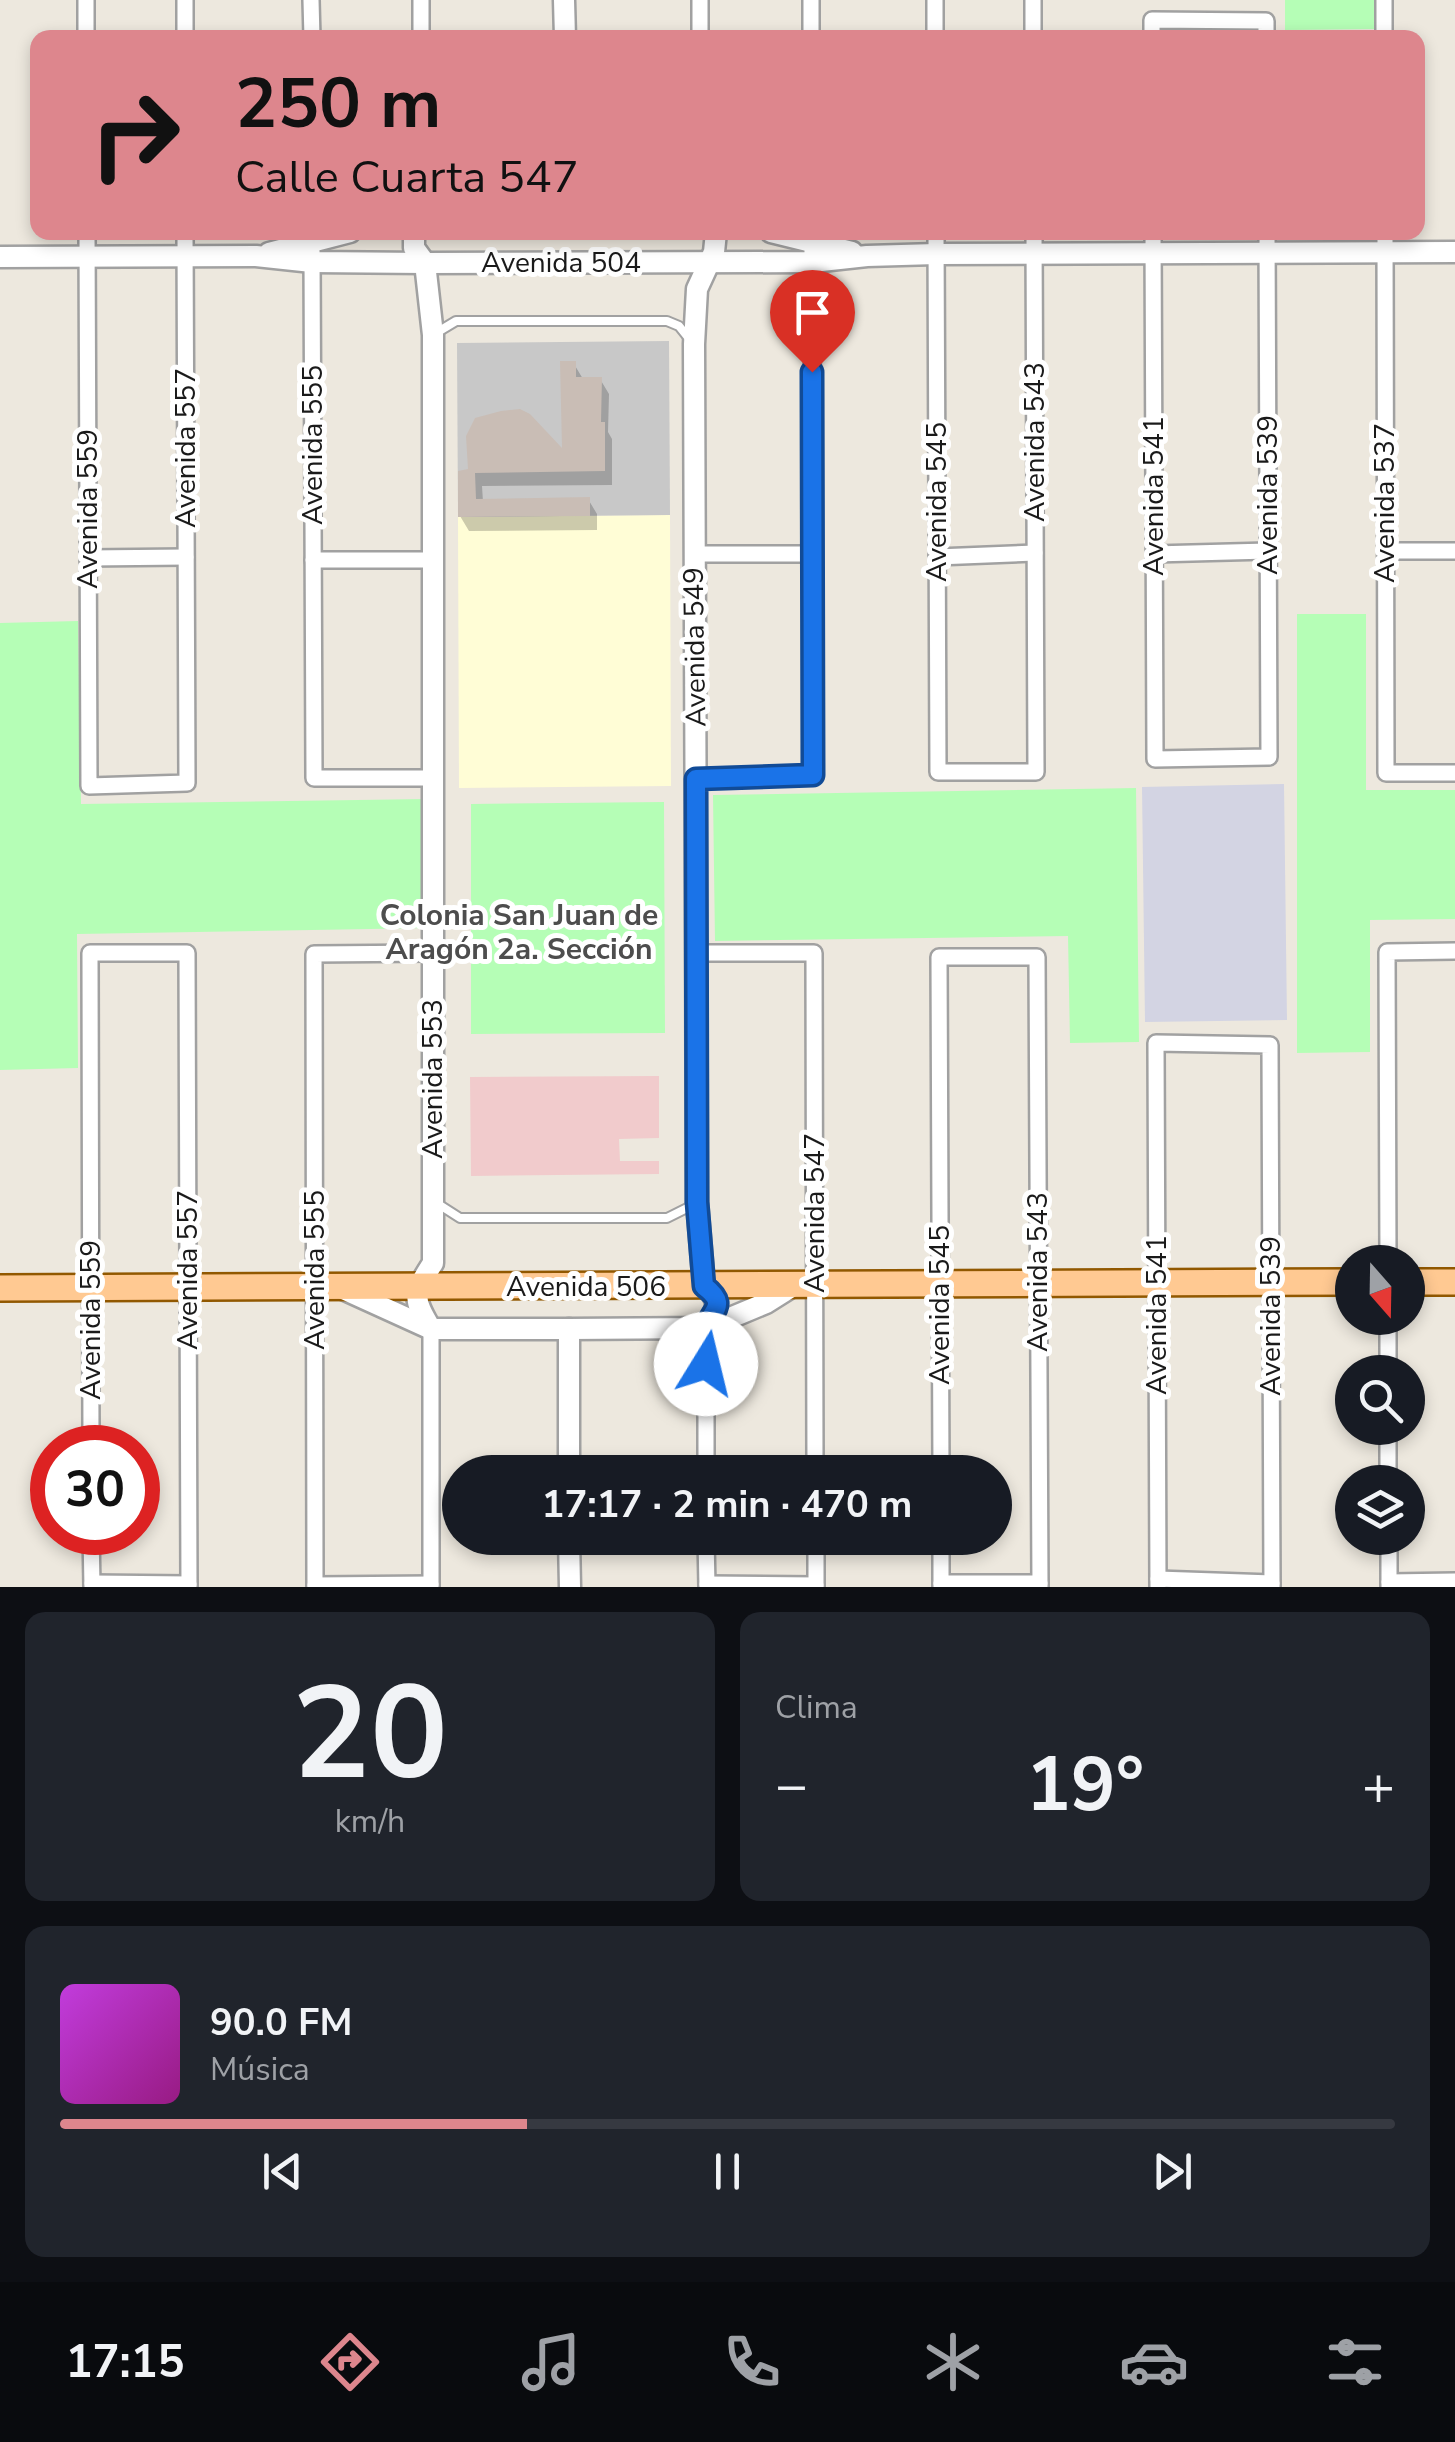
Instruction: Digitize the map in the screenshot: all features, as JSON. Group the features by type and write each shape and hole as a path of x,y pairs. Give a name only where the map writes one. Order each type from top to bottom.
{"main road":[{"name":"Avenida 506","path":"0,1288 1335,1282"},
{"path":"1425,1282 1455,1282"}],"street":[{"path":"86,0 86,30"},
{"path":"184,0 185,30"},
{"path":"312,0 312,30"},
{"path":"421,0 421,30"},
{"path":"564,0 565,30"},
{"path":"700,0 700,30"},
{"path":"811,0 811,30"},
{"path":"935,0 935,30"},
{"path":"1033,0 1033,30"},
{"path":"1384,0 1384,30"},
{"path":"1152,29 1266,29"},
{"name":"Avenida 559","path":"87,240 89,786"},
{"name":"Avenida 557","path":"89,786 187,782 185,240"},
{"name":"Avenida 553","path":"414,240 414,248 425,264 434,334 433,1263 417,1288"},
{"name":"Avenida 549","path":"706,1328 716,1313 717,1302 704,1286 697,1202 694,344 697,288 716,240"},
{"name":"Avenida 545","path":"936,240 938,772"},
{"name":"Avenida 543","path":"938,772 1036,772 1034,240"},
{"name":"Avenida 504","path":"0,257 256,256 312,245 425,264 710,262 812,245 867,256 1034,254 1153,243 1384,242 1455,252"},
{"name":"Avenida 537","path":"1384,242 1386,773 1455,772"},
{"name":"Avenida 541","path":"1153,243 1155,759"},
{"name":"Avenida 539","path":"1155,759 1269,757 1267,243"},
{"name":"Avenida 555","path":"312,245 314,778 433,778"},
{"path":"696,779 813,775 812,245"},
{"path":"1154,554 1268,551"},
{"path":"1386,551 1455,551"},
{"path":"937,558 1036,553"},
{"path":"694,554 813,554"},
{"path":"88,558 186,557"},
{"path":"313,560 433,560"},
{"path":"1388,1245 1387,952 1455,951"},
{"name":"Avenida 559","path":"91,1425 90,952 187,953"},
{"name":"Avenida 557","path":"187,953 189,1585"},
{"name":"Avenida 555","path":"316,1586 325,1286 314,954 433,953"},
{"name":"Avenida 547","path":"697,953 814,953 804,1286 815,1455"},
{"name":"Avenida 545","path":"939,957 941,1455"},
{"name":"Avenida 543","path":"939,957 1037,957 1040,1585"},
{"name":"Avenida 539","path":"1156,1042 1270,1046 1272,1585"},
{"name":"Avenida 541","path":"1156,1042 1158,1583"},
{"path":"325,1286 431,1328 569,1330 706,1328 804,1286"},
{"path":"316,1586 431,1585 431,1328 417,1304 417,1288"},
{"path":"706,1328 706,1455"},
{"path":"569,1330 569,1455"},
{"path":"92,1555 92,1585 189,1585"},
{"path":"570,1555 570,1587"},
{"path":"706,1555 706,1586 816,1586 816,1555"},
{"path":"941,1555 942,1585 1040,1585"},
{"path":"1388,1555 1389,1584 1455,1581"},
{"path":"1158,1583 1272,1585"}],"lane":[{"path":"434,334 456,322 667,321 680,326 694,344"},
{"path":"433,1200 460,1218 668,1218 697,1202"}],"shaded area":[{"path":"669,341 670,515 458,517 457,343"},
{"path":"670,515 671,786 459,788 458,517"},
{"path":"1284,784 1287,1020 1145,1022 1142,787"},
{"path":"659,1076 659,1138 619,1139 620,1161 659,1161 659,1174 471,1176 470,1077"}],"green space":[{"path":"1285,0 1374,0 1374,29 1285,30"},
{"path":"1297,614 1366,614 1366,790 1455,790 1455,919 1370,920 1370,1052 1297,1053"},
{"path":"78,621 81,804 427,799 429,928 77,934 78,1068 0,1070 0,623"},
{"path":"1136,788 1139,1042 1070,1043 1068,936 715,941 713,795"},
{"path":"664,802 665,1033 471,1034 471,804"}],"building":[{"path":"560,361 576,361 576,377 602,377 605,471 475,473 476,499 590,497 590,516 458,517 458,471 468,469 466,436 475,418 520,409 530,414 562,448"}],"district":[{"name":"Colonia San Juan de Aragón 2a. Sección","path":"519,932"}],"route":[{"path":"706,1364 706,1328 716,1313 717,1302 704,1286 697,1202 696,779 813,775 812,372"}]}
